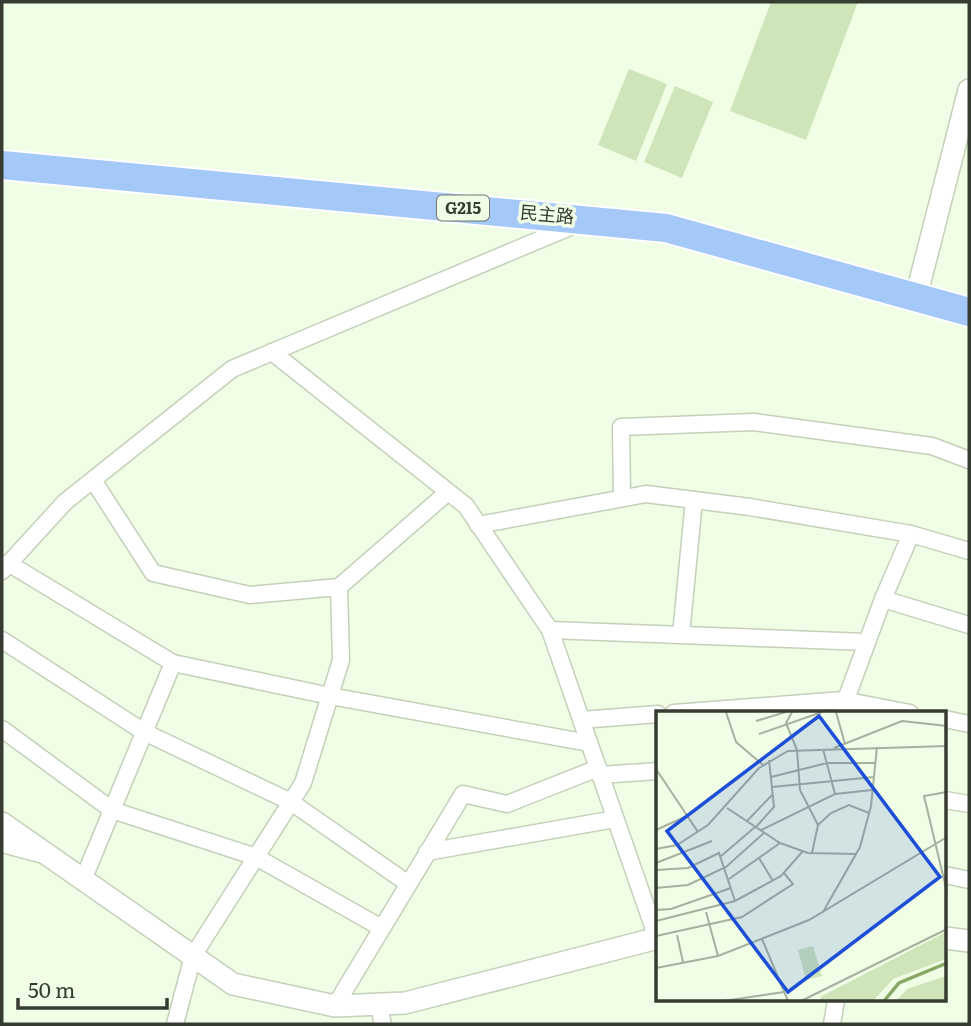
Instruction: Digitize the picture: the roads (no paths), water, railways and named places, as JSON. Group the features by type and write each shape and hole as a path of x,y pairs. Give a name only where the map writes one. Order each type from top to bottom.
{"highway":[{"name":"民主路","path":"2,165 666,228 916,297"},
{"name":"G215","path":"916,297 969,312"}],"street":[{"path":"916,297 969,90"},
{"path":"589,219 232,369 65,502 5,567 173,663 589,743"},
{"path":"272,352 466,506 550,630 656,935"},
{"path":"622,498 621,427 754,422 932,446 969,460"},
{"path":"93,480 153,573 250,595 339,587 448,492"},
{"path":"478,525 646,494 911,534 969,551"},
{"path":"681,635 694,500"},
{"path":"842,706 883,598 911,534"},
{"path":"175,1024 193,956 303,783 341,660 339,587"},
{"path":"883,598 969,625"},
{"path":"550,630 866,642"},
{"path":"2,640 144,733 291,802 407,883"},
{"path":"83,880 173,663"},
{"path":"722,711 842,706 891,711"},
{"path":"581,720 656,714"},
{"path":"946,719 969,724"},
{"path":"2,729 112,810 256,858 380,928"},
{"path":"335,1006 463,794 507,804 599,771 656,771"},
{"path":"946,800 969,804"},
{"path":"427,852 615,819"},
{"path":"2,823 233,984 380,1014 405,1003 656,938"},
{"path":"2,844 51,858"},
{"path":"946,875 969,880"},
{"path":"946,938 969,941"},
{"path":"835,1002 837,1023"}]}
